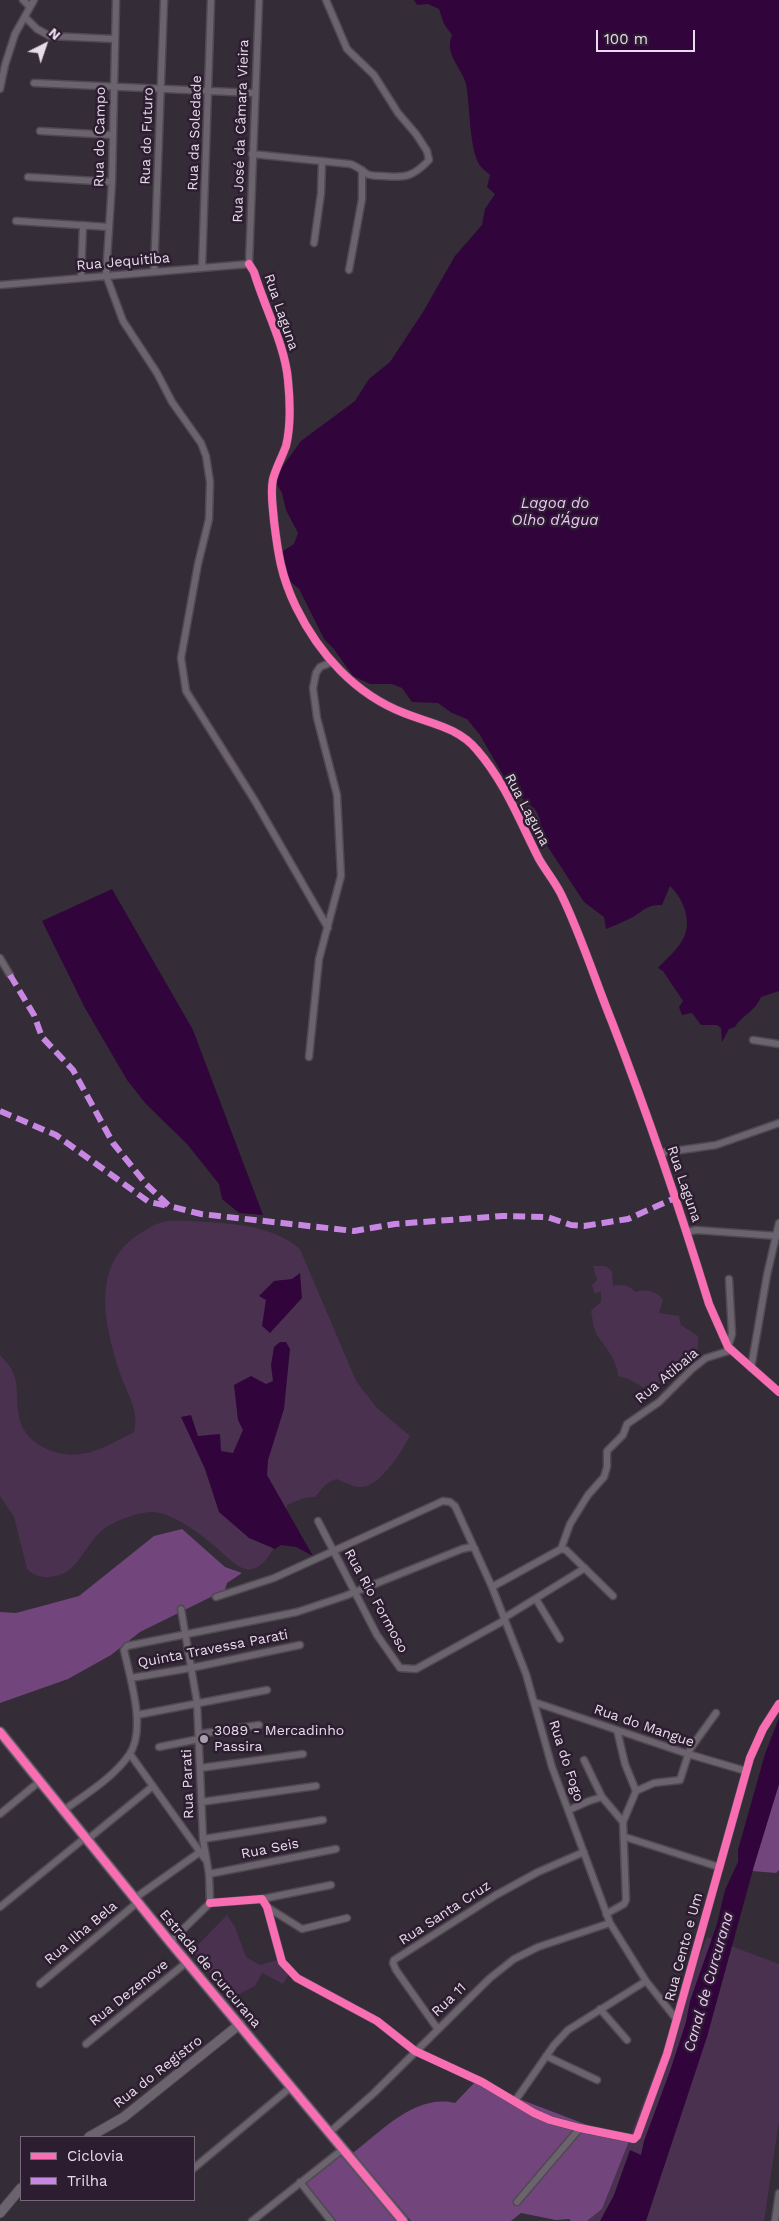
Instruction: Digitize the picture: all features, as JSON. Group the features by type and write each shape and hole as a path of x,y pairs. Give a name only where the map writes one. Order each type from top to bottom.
{"main road":[{"name":"Estrada de Curcurana","path":"0,1732 170,1942 403,2221"}],"street":[{"path":"23,0 30,7"},
{"path":"0,89 9,50 15,34 34,0"},
{"name":"Rua do Campo","path":"106,275 112,182 116,0"},
{"name":"Rua do Futuro","path":"154,272 164,0"},
{"name":"Rua da Soledade","path":"202,268 211,0"},
{"name":"Rua José da Câmara Vieira","path":"249,264 258,0"},
{"path":"252,154 350,164 369,175 406,177 419,170 429,160 427,151 416,134 398,114 374,75 347,49 326,0"},
{"path":"25,17 37,29 50,36 115,39"},
{"path":"34,84 254,93"},
{"path":"40,131 112,135"},
{"path":"314,243 321,193 322,161"},
{"path":"350,270 362,199 362,170"},
{"path":"28,177 112,182"},
{"path":"16,221 109,227"},
{"path":"82,278 83,225"},
{"name":"Rua Jequitiba","path":"0,285 249,264"},
{"name":"Rua Laguna","path":"249,264 254,272 275,330 288,379 287,441 273,481 272,499 278,556 283,577 297,608 314,639 332,662 352,682 370,697 406,714 450,729 466,739 478,750 506,792 543,866 561,894 637,1086 687,1232 709,1304 730,1348 779,1392"},
{"path":"106,275 123,321 157,373 182,417 201,443 206,456 210,482 210,519 198,564 182,658 186,691 255,801 328,928"},
{"path":"309,1057 319,959 342,876 337,795 317,718 313,688 316,673 320,667 332,662"},
{"path":"0,958 10,974"},
{"path":"753,1040 779,1044"},
{"path":"660,1153 716,1145 779,1123"},
{"path":"751,1368 779,1223"},
{"path":"687,1232 696,1230 777,1236"},
{"path":"730,1279 732,1334 730,1348"},
{"name":"Rua Atibaia","path":"561,1549 570,1524 588,1495 604,1477 607,1467 607,1451 623,1436 627,1424 659,1402 700,1362 730,1348"},
{"name":"Rua do Fogo","path":"334,1551 442,1501 450,1502 455,1506 505,1619 534,1702 552,1767 606,1914 646,1981 677,2020"},
{"name":"Rua Rio Formoso","path":"318,1521 388,1653 396,1664 404,1669 416,1669 505,1619 585,1568"},
{"path":"64,1810 117,1768 130,1754 137,1727 137,1715 124,1650 126,1647 185,1633 280,1616 354,1592 462,1549 471,1547 475,1550"},
{"path":"492,1587 561,1549 566,1550 613,1596"},
{"path":"216,1596 274,1578 334,1551"},
{"path":"536,1598 560,1639"},
{"name":"Rua Parati","path":"181,1609 197,1702 203,1839 209,1874 210,1903"},
{"name":"Quinta Travessa Parati","path":"130,1678 191,1668 300,1645"},
{"path":"137,1715 267,1690"},
{"name":"Rua do Mangue","path":"534,1702 688,1754 746,1771"},
{"name":"Rua Cento e Um","path":"580,2128 634,2139 637,2136 667,2054 750,1758 763,1729 779,1704"},
{"path":"606,1914 624,1904 626,1900 623,1822 636,1791 654,1783 680,1780 686,1768 688,1754 716,1713"},
{"path":"159,1747 259,1725"},
{"path":"617,1730 625,1764 636,1791"},
{"path":"130,1754 206,1860"},
{"path":"200,1768 303,1754"},
{"path":"584,1760 602,1797 623,1822"},
{"path":"0,1814 40,1781"},
{"path":"0,1907 153,1786"},
{"path":"201,1802 316,1786"},
{"path":"569,1810 602,1797"},
{"path":"203,1839 323,1820"},
{"path":"625,1837 719,1867"},
{"name":"Rua Seis","path":"209,1874 336,1849"},
{"name":"Rua Ilha Bela","path":"40,1984 136,1900 200,1852"},
{"name":"Rua Santa Cruz","path":"438,2028 396,1970 394,1960 504,1890 538,1872 584,1852"},
{"path":"170,1942 210,1903 262,1900 331,1885"},
{"path":"262,1900 267,1907 282,1962 297,1978 376,2021 415,2051 482,2082 550,2120 580,2128 517,2202"},
{"path":"267,1907 302,1929 347,1918"},
{"name":"Rua 11","path":"330,2132 374,2094 490,1978 514,1959 538,1947 610,1923"},
{"name":"Rua Dezenove","path":"86,2044 187,1962"},
{"path":"514,2101 546,2056 568,2030 646,1981"},
{"path":"600,2009 627,2040"},
{"name":"Rua do Registro","path":"91,2136 124,2117 240,2024"},
{"path":"546,2056 597,2080"},
{"path":"195,2167 291,2086"},
{"path":"252,2221 343,2149"},
{"path":"300,2182 331,2221"},
{"path":"0,2213 20,2189"},
{"path":"775,2221 779,2193"}],"shaded area":[{"path":"186,1221 231,1224 261,1229 288,1240 300,1249 356,1381 377,1408 410,1436 388,1469 374,1483 358,1487 336,1479 326,1484 315,1497 304,1498 287,1505 284,1523 278,1540 267,1559 256,1568 242,1568 232,1562 204,1537 178,1520 152,1512 125,1518 105,1528 72,1568 65,1572 57,1576 41,1577 36,1575 27,1569 14,1517 0,1496 0,1355 15,1377 19,1416 22,1425 29,1437 41,1446 54,1452 78,1454 100,1449 134,1432 135,1416 131,1400 119,1370 109,1333 105,1296 108,1278 114,1262 124,1247 139,1234 163,1222"},
{"path":"593,1266 606,1266 612,1271 613,1286 625,1286 635,1292 647,1291 657,1294 663,1300 659,1313 679,1316 681,1325 698,1336 698,1347 695,1357 683,1371 646,1389 618,1376 614,1361 595,1332 591,1311 601,1302 601,1291 595,1294 592,1285 597,1280"},
{"path":"182,1529 225,1567 242,1573 227,1583 225,1590 140,1632 111,1655 68,1679 0,1703 0,1612 16,1613 79,1596 154,1536"},
{"path":"779,1784 779,1870 776,1873 752,1871"},
{"path":"227,1915 235,1927 246,1957 260,1965 277,1960 289,1974 283,1984 262,1973 255,1986 231,1998 192,1951"},
{"path":"707,1937 779,1964 779,2121 764,2221 587,2221 602,2209"},
{"path":"475,2082 629,2141 602,2209 587,2221 556,2220 521,2213 511,2221 411,2221 353,2153 400,2116 426,2104 440,2102 455,2103"},
{"path":"341,2154 397,2221 336,2221 304,2182"}],"water":[{"name":"Lagoa do Olho d'Água","path":"414,0 779,0 779,991 761,997 735,1027 729,1029 722,1042 721,1028 717,1025 701,1025 692,1013 682,1015 679,1007 683,1001 663,971 658,968 678,947 686,929 686,914 680,898 670,886 662,905 651,906 634,917 606,929 604,917 584,902 542,838 540,819 535,809 526,802 504,777 480,735 467,719 452,713 438,703 412,702 402,688 392,684 370,684 353,676 333,648 324,639 299,589 290,581 284,571 283,551 294,544 298,533 286,510 282,493 276,483 277,474 301,441 355,401 369,379 390,362 423,312 455,256 482,225 485,209 495,194 487,187 490,175 480,165 473,147 466,84 450,49 452,35 444,24 439,9 428,4 417,5"},
{"path":"112,889 193,1030 263,1215 239,1213 222,1199 219,1184 187,1144 146,1104 127,1080 85,1008 42,921"},
{"path":"300,1273 302,1298 270,1333 262,1326 266,1300 259,1296 274,1281 292,1279"},
{"path":"280,1342 286,1342 290,1349 284,1409 268,1460 267,1475 313,1556 296,1547 281,1545 275,1549 249,1538 219,1512 205,1469 181,1417 191,1415 198,1436 220,1434 221,1451 233,1453 243,1430 238,1420 234,1385 251,1376 266,1384 273,1381 271,1365 274,1347"},
{"name":"Canal de Curcurana","path":"779,1718 779,1784 754,1866 707,2037 646,2221 600,2221 614,2195 630,2150 641,2155 644,2141 686,2022 690,2001 717,1924 725,1890 738,1862 738,1850 765,1754"}],"marked path":[{"path":"10,975 34,1015 42,1037 73,1070 113,1143 146,1184 169,1206 201,1214 354,1231 395,1224 503,1216 547,1217 571,1225 584,1226 628,1219 675,1198"},
{"path":"0,1111 56,1135 149,1202 168,1206"}],"cycle path":[{"path":"249,264 254,272 279,339 288,380 290,413 288,438 273,479 272,495 275,533 281,565 296,607 327,656 354,684 386,705 444,727 461,736 470,742 496,775 539,859 561,894 575,925 651,1127 709,1304 728,1347 779,1392"},
{"path":"210,1903 262,1899 267,1907 282,1962 297,1978 377,2021 415,2051 482,2082 534,2113 550,2120 634,2139 637,2136 667,2054 750,1758 763,1729 779,1704"},
{"path":"0,1732 170,1942 403,2221"}],"place":[{"name":"3089 - Mercadinho Passira","path":"204,1739"}]}
